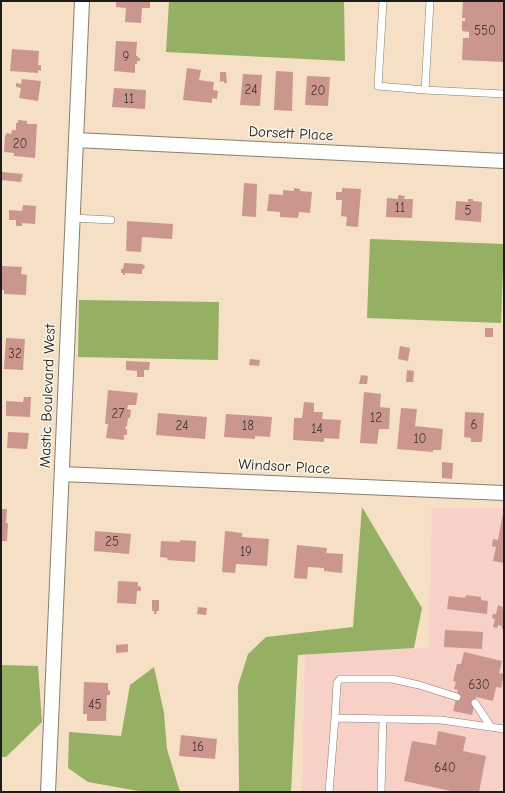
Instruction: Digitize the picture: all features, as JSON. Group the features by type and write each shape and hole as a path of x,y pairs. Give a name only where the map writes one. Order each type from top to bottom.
{"street":[{"name":"Mastic Boulevard West","path":"48,792 82,1"},
{"name":"Dorsett Place","path":"76,140 504,161"},
{"name":"Windsor Place","path":"62,474 504,493"}],"lane":[{"path":"383,1 378,86 504,94"},
{"path":"425,90 430,1"},
{"path":"73,218 111,220"},
{"path":"330,792 337,683 340,679 392,679 419,685 457,697"},
{"path":"475,703 491,727"},
{"path":"335,718 441,720 504,729"},
{"path":"381,792 383,719"}],"shaded area":[{"path":"432,508 504,508 504,792 302,792 305,649 429,648"}],"green space":[{"path":"169,1 344,1 345,61 166,52"},
{"path":"370,239 504,244 501,323 367,318"},
{"path":"79,300 219,302 218,360 78,357"},
{"path":"362,507 422,608 414,648 298,655 291,792 239,792 238,686 248,654 266,637 353,627"},
{"path":"1,665 38,666 42,722 6,757 1,757"},
{"path":"154,667 164,713 167,749 180,792 144,792 88,782 68,768 69,732 121,736 130,685"}],"building":[{"path":"116,1 150,1 150,8 142,8 141,23 125,22 126,8 116,7"},
{"path":"463,1 504,1 504,62 462,60 463,38 469,38 469,32 462,31 462,21 465,21 465,18 462,18"},
{"path":"116,41 137,42 136,56 140,58 140,61 137,61 137,64 135,64 135,73 114,71"},
{"path":"12,49 39,51 38,65 41,65 41,71 38,70 38,73 10,71"},
{"path":"187,68 201,70 199,80 214,82 213,90 218,91 217,99 212,98 212,103 183,100"},
{"path":"276,71 293,72 292,111 274,110"},
{"path":"220,72 226,72 227,83 224,83 224,81 220,82"},
{"path":"243,74 262,75 260,106 240,105"},
{"path":"307,76 330,77 328,106 305,105"},
{"path":"22,79 41,81 38,101 19,98 21,88 16,87 16,83 21,84"},
{"path":"114,88 146,90 145,109 112,107"},
{"path":"18,120 27,121 27,124 37,124 35,158 14,156 14,153 4,152 5,136 7,133 11,134 12,130 16,130 16,123 18,123"},
{"path":"2,172 23,174 21,182 1,180"},
{"path":"244,183 257,184 256,217 242,216"},
{"path":"294,188 300,189 300,191 312,192 310,213 299,212 298,218 280,217 280,212 267,211 269,194 283,195 283,190 294,191"},
{"path":"342,188 361,189 358,227 346,226 347,217 341,216 342,200 336,200 336,192 342,192"},
{"path":"398,195 405,196 404,199 413,199 412,218 386,217 387,198 398,199"},
{"path":"468,199 482,202 481,222 455,220 456,201 468,202"},
{"path":"23,205 36,206 35,224 22,223 22,226 16,226 16,220 9,220 9,210 22,211"},
{"path":"127,221 173,224 172,239 142,237 141,252 126,251"},
{"path":"124,263 142,264 145,266 144,269 142,269 142,274 125,273 125,275 123,275 123,273 121,273 121,269 123,269"},
{"path":"1,266 22,267 21,274 27,275 26,295 4,294 4,290 1,290"},
{"path":"485,328 493,328 493,337 485,337"},
{"path":"6,338 25,339 23,370 4,369"},
{"path":"400,346 410,348 408,361 398,359"},
{"path":"250,359 260,360 259,366 249,365"},
{"path":"126,361 150,362 149,370 144,370 144,377 137,377 137,371 126,370"},
{"path":"407,370 414,371 413,382 406,382"},
{"path":"361,375 368,376 367,384 359,384"},
{"path":"108,390 138,393 136,405 128,405 127,409 131,410 130,418 128,418 125,429 127,429 127,435 124,435 124,440 106,438 108,424 105,424"},
{"path":"364,392 381,394 380,407 390,408 389,429 379,429 377,444 360,443"},
{"path":"24,397 31,397 30,417 6,416 6,401 23,402"},
{"path":"304,402 314,403 314,412 323,412 322,419 341,420 339,439 324,438 324,442 293,440 294,418 302,418"},
{"path":"401,408 417,409 415,426 443,429 441,450 433,450 433,452 397,449"},
{"path":"465,412 484,413 482,442 471,442 471,438 464,437"},
{"path":"158,413 207,417 205,439 156,435"},
{"path":"226,414 272,417 270,437 255,436 255,439 224,437"},
{"path":"8,432 29,433 27,449 7,448"},
{"path":"442,462 453,463 452,479 442,478"},
{"path":"1,509 7,509 7,541 1,541"},
{"path":"503,513 504,563 493,561 496,547 492,546 493,539 498,540"},
{"path":"95,531 131,534 129,554 94,551"},
{"path":"225,531 242,533 242,537 269,539 267,566 236,564 235,573 222,572"},
{"path":"180,540 196,541 195,562 167,560 168,558 160,557 161,541 180,542"},
{"path":"297,545 327,548 326,553 343,554 342,573 324,571 324,568 308,567 307,579 294,578"},
{"path":"118,581 138,582 138,586 141,587 141,591 137,591 136,604 117,603"},
{"path":"466,595 481,597 481,600 488,601 487,614 447,609 449,596 465,598"},
{"path":"152,600 159,600 159,611 157,611 156,614 152,611"},
{"path":"498,605 504,609 504,630 502,629 502,626 498,625 497,628 493,627 495,619 492,618 493,614 496,614"},
{"path":"198,607 207,608 206,615 197,614"},
{"path":"445,630 483,632 482,649 444,647"},
{"path":"128,644 128,652 116,653 116,645"},
{"path":"464,652 502,661 499,673 504,674 501,688 496,687 493,701 476,697 472,715 453,711 458,690 454,689 456,682 453,681 457,664 461,664"},
{"path":"84,682 108,683 110,695 107,695 106,721 87,721 87,714 83,714"},
{"path":"438,731 466,737 463,751 486,756 479,792 456,792 404,781 412,741 436,745"},
{"path":"181,735 217,739 215,759 179,756"}]}
